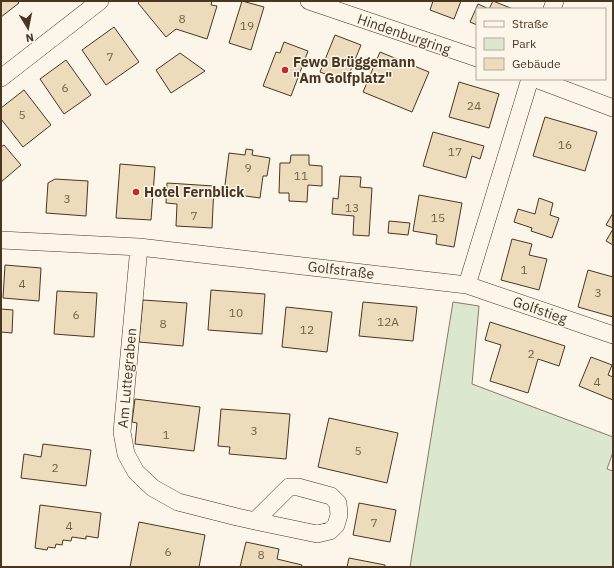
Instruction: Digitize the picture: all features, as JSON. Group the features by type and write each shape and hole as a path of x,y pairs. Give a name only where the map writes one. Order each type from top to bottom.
{"street":[{"path":"1,78 100,1"},
{"name":"Hindenburgring","path":"309,1 476,58"},
{"path":"467,285 530,80"},
{"path":"539,80 613,108"},
{"name":"Golfstraße","path":"1,240 139,247 467,285"},
{"name":"Am Luttegraben","path":"139,247 122,432 126,454 136,472 154,488 178,502 255,521"},
{"name":"Golfstieg","path":"467,285 613,335"}],"green space":[{"path":"453,302 479,306 472,384 613,437 613,452 607,469 613,471 613,567 410,567"}],"building":[{"path":"1,1 17,1 19,3 1,17"},
{"path":"140,1 212,1 211,5 217,6 207,39 176,29 166,37 138,3"},
{"path":"242,1 264,7 251,50 229,43"},
{"path":"433,1 461,1 454,19 430,10"},
{"path":"493,1 510,8 490,8"},
{"path":"478,4 487,8 476,8"},
{"path":"476,8 476,25 470,22"},
{"path":"114,27 139,62 106,85 82,50"},
{"path":"335,35 361,45 346,82 320,72"},
{"name":"Fewo Brüggemann \"Am Golfplatz\"","path":"284,42 308,51 291,96 263,86 276,52 280,53"},
{"path":"380,52 429,72 412,112 363,92"},
{"path":"180,53 205,71 171,93 156,70"},
{"path":"66,60 91,95 64,114 40,79"},
{"path":"459,82 499,94 489,128 449,117"},
{"path":"24,90 51,125 23,147 1,119 1,108"},
{"path":"545,117 597,132 585,171 533,156"},
{"path":"433,132 484,146 480,159 472,156 466,178 423,166"},
{"path":"4,145 21,165 1,182 1,147"},
{"path":"246,149 253,150 252,155 270,158 267,176 263,176 260,198 224,193 229,153 245,155"},
{"path":"291,155 309,155 309,165 322,166 322,186 308,185 307,202 289,201 289,193 279,193 280,163 290,163"},
{"name":"Hotel Fernblick","path":"120,164 155,167 151,220 116,218"},
{"path":"340,176 361,177 360,187 372,188 369,236 353,235 354,216 332,214 333,198 338,199"},
{"path":"55,179 88,181 86,216 46,213 48,183"},
{"path":"167,183 214,186 212,228 176,226 177,204 166,203"},
{"path":"419,195 462,203 454,247 436,244 437,235 413,231"},
{"path":"539,198 553,203 550,215 559,218 552,238 531,231 532,228 514,222 518,209 535,214"},
{"path":"613,213 613,228 606,225"},
{"path":"389,221 410,223 408,235 388,233"},
{"path":"613,229 613,245 606,241"},
{"path":"512,239 532,244 529,255 547,259 539,290 501,280"},
{"path":"5,265 41,268 39,301 3,298"},
{"path":"588,270 613,277 613,317 578,307"},
{"path":"211,290 265,294 262,334 208,330"},
{"path":"57,291 97,293 94,337 54,334"},
{"path":"143,300 187,303 183,346 139,342"},
{"path":"363,302 417,307 413,341 359,336"},
{"path":"286,307 332,312 327,352 282,347"},
{"path":"1,309 13,310 12,333 1,332"},
{"path":"490,322 565,346 559,366 538,359 528,393 490,381 501,345 485,340"},
{"path":"591,357 612,365 608,375 613,377 613,400 579,386"},
{"path":"135,399 200,407 194,451 135,444 137,423 132,422"},
{"path":"221,409 290,414 286,459 229,454 230,447 218,446"},
{"path":"329,418 398,433 387,483 318,467"},
{"path":"43,444 91,450 86,486 21,478 24,454 41,457"},
{"path":"359,503 396,510 390,542 353,535"},
{"path":"40,505 101,513 98,538 86,536 86,539 72,537 71,541 63,540 62,545 56,544 55,548 48,547 47,550 35,548"},
{"path":"139,522 205,535 199,567 130,567"},
{"path":"246,542 279,549 277,559 302,565 301,567 240,567"},
{"path":"349,558 385,565 385,567 347,567"}],"place":[{"name":"Fewo Brüggemann \"Am Golfplatz\"","path":"285,70"},
{"name":"Hotel Fernblick","path":"136,192"}]}
